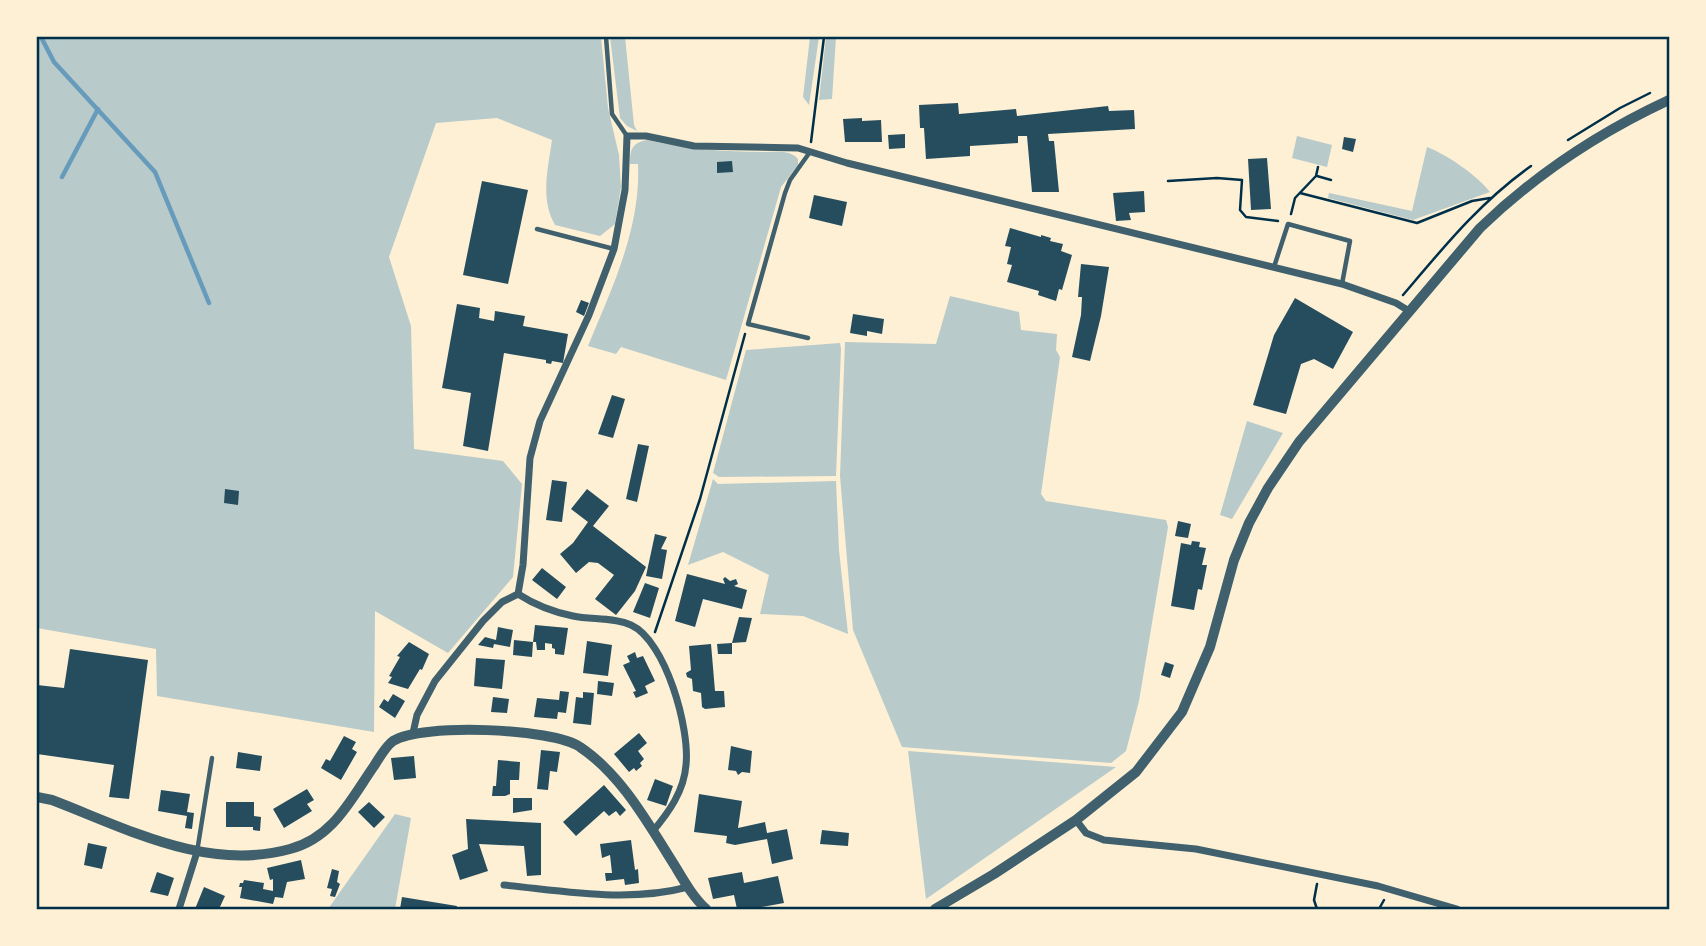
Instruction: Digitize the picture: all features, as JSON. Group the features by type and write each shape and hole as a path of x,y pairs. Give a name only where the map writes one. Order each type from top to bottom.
{"street":[{"path":"935,909 1076,820 1136,772 1182,712 1210,647 1234,560 1249,523 1268,488 1300,442 1480,228 1513,197 1620,125 1669,100"},
{"path":"518,594 523,565 530,458 540,421 589,315 614,249 625,190 627,136 646,136 694,146 798,148 860,167 1342,284 1396,303 1409,311"},
{"path":"518,594 537,606 573,617 629,624 642,631 652,642 675,691 684,726 687,765 681,789 653,831"},
{"path":"412,733 416,715 435,681 483,621 502,602 518,594"},
{"path":"37,797 52,800 158,841 197,852 248,856 293,849 314,840 332,826 392,741 412,733 506,731 555,737 579,746 632,800 688,887 706,909"},
{"path":"1076,820 1086,833 1104,840 1196,849 1378,886 1457,909"},
{"path":"179,909 197,852"},
{"path":"504,885 630,897 688,887"}],"lane":[{"path":"606,37 612,114 627,136"},
{"path":"808,338 748,324 785,193 790,180 810,152"},
{"path":"1274,267 1288,224 1350,241 1342,284"},
{"path":"537,229 614,249"},
{"path":"197,852 212,758"}],"path":[{"path":"810,152 824,37"},
{"path":"1564,143 1620,108 1659,90"},
{"path":"1396,303 1464,224 1490,198 1532,165"},
{"path":"1168,181 1217,178 1242,180 1240,210 1246,217 1288,224 1295,198 1316,176 1318,167"},
{"path":"1316,176 1331,180"},
{"path":"1300,193 1417,223 1472,201 1490,198"},
{"path":"652,642 700,499 748,324"},
{"path":"1317,909 1314,900 1318,874"}],"shaded area":[{"path":"37,37 601,37 608,108 619,155 621,187 615,224 600,236 555,225 546,194 552,140 497,118 436,123 389,257 411,326 414,449 503,461 522,484 513,577 448,653 375,611 374,732 157,696 156,649 37,628"},
{"path":"610,37 625,37 634,125 637,131 627,126 620,118"},
{"path":"810,37 819,37 809,105 803,97"},
{"path":"826,37 836,37 832,99 819,100"},
{"path":"1297,136 1332,145 1327,167 1292,158"},
{"path":"647,140 707,149 784,152 798,159 798,165 781,187 726,380 621,347 616,354 588,346 615,280 630,234 638,188 638,164 630,164 631,151 635,145"},
{"path":"1427,147 1461,166 1490,192 1413,220 1328,198 1329,193 1412,211"},
{"path":"950,296 1019,312 1021,330 1057,334 1056,350 1060,357 1041,494 1046,501 1166,520 1168,527 1139,701 1126,751 1111,763 902,747 853,630 840,476 845,342 936,344"},
{"path":"840,343 836,476 719,477 713,473 746,350"},
{"path":"1247,421 1283,433 1232,519 1220,515"},
{"path":"713,479 718,484 836,481 839,550 848,634 803,616 760,614 769,575 723,552 688,565"},
{"path":"908,751 1116,767 926,899"},
{"path":"395,814 411,818 395,909 328,909"}],"building":[{"path":"958,103 959,114 1016,109 1017,116 1108,106 1109,111 1134,110 1135,129 1048,134 1049,141 1054,141 1059,192 1032,192 1027,136 1018,136 1018,143 970,146 970,156 926,159 919,105"},
{"path":"862,118 862,121 881,120 882,142 845,142 843,119"},
{"path":"905,134 905,148 889,149 888,135"},
{"path":"1344,137 1356,139 1353,152 1342,149"},
{"path":"1267,158 1271,209 1251,210 1248,159"},
{"path":"732,161 733,172 717,173 717,162"},
{"path":"482,181 528,190 508,284 463,275"},
{"path":"1144,191 1145,212 1129,213 1131,220 1116,221 1113,193"},
{"path":"814,195 847,202 842,226 809,218"},
{"path":"1010,228 1051,238 1050,241 1063,244 1061,251 1072,255 1056,301 1038,295 1039,291 1007,282 1012,265 1007,264 1011,247 1005,246"},
{"path":"1081,264 1109,267 1090,361 1072,357 1081,315 1082,297 1078,297"},
{"path":"1295,298 1353,332 1333,369 1314,359 1301,364 1286,414 1253,405 1274,335"},
{"path":"581,300 589,303 584,316 576,312"},
{"path":"457,304 480,308 479,318 494,321 495,311 525,316 523,326 568,334 563,363 552,361 551,364 546,363 546,360 504,353 488,451 463,446 471,393 442,388"},
{"path":"853,314 884,319 882,334 867,331 867,336 850,333"},
{"path":"612,395 625,399 613,438 598,434"},
{"path":"638,444 649,446 637,502 626,499"},
{"path":"552,480 567,482 562,522 546,520"},
{"path":"225,489 239,491 238,505 224,503"},
{"path":"587,489 609,506 593,526 646,567 635,591 616,615 595,599 614,575 598,563 589,562 576,573 560,554 573,543 588,522 571,509"},
{"path":"1178,521 1191,524 1188,538 1175,536"},
{"path":"655,534 667,537 661,549 667,550 662,579 646,576"},
{"path":"1192,541 1200,542 1199,547 1206,548 1202,565 1207,565 1202,590 1198,589 1194,610 1171,606 1181,543 1191,545"},
{"path":"542,568 566,587 557,599 532,580"},
{"path":"687,574 725,584 725,577 730,581 736,579 738,584 734,586 747,590 742,609 703,599 695,627 675,621"},
{"path":"645,583 659,588 650,618 633,612"},
{"path":"739,617 752,618 746,642 732,643"},
{"path":"535,625 568,628 564,655 555,654 552,644 545,643 545,650 537,650 536,642 533,642"},
{"path":"498,627 513,630 510,647 478,645 485,637 496,640"},
{"path":"514,640 533,642 532,657 513,655"},
{"path":"587,641 612,645 608,676 583,673"},
{"path":"409,642 429,654 422,670 420,669 408,689 388,683 400,657 397,656"},
{"path":"732,643 732,654 718,654 717,644"},
{"path":"711,644 715,691 724,691 725,707 705,709 702,707 701,693 693,691 692,679 687,677 686,673 691,670 689,646"},
{"path":"70,649 148,660 129,799 109,797 114,765 37,754 37,685 64,688"},
{"path":"635,652 637,658 643,656 655,681 645,686 648,693 636,698 633,692 636,691 623,665 630,662 627,656"},
{"path":"476,658 505,660 502,689 474,686"},
{"path":"1165,662 1174,665 1170,678 1161,675"},
{"path":"598,681 614,683 612,696 597,694"},
{"path":"560,691 569,692 566,713 558,712 557,719 534,717 537,698 559,700"},
{"path":"583,692 594,693 591,725 573,723 576,697 583,698"},
{"path":"393,694 405,701 395,718 379,707 384,699 388,702"},
{"path":"493,697 509,699 507,713 491,712"},
{"path":"639,733 647,743 638,751 644,759 640,763 642,766 629,772 614,754"},
{"path":"344,736 356,742 352,749 357,752 341,780 321,768 326,759 330,761"},
{"path":"731,746 752,751 750,773 742,772 738,775 736,771 728,770"},
{"path":"541,750 560,752 557,772 550,771 548,790 537,789"},
{"path":"238,752 262,756 260,771 236,768"},
{"path":"414,756 416,778 394,780 391,758"},
{"path":"498,760 520,762 519,780 510,780 510,794 505,796 492,796 493,786 496,786"},
{"path":"655,779 673,786 666,806 647,800"},
{"path":"604,785 626,810 620,816 616,811 609,816 604,811 576,836 563,822"},
{"path":"307,789 314,800 307,804 312,811 284,828 273,809"},
{"path":"161,790 190,794 187,812 194,813 192,829 185,828 187,816 158,811"},
{"path":"699,794 742,801 738,828 765,822 767,833 787,829 793,859 772,864 767,839 735,845 726,843 727,836 694,832"},
{"path":"513,798 532,798 532,810 513,813"},
{"path":"226,802 254,802 254,816 261,817 260,831 253,830 253,827 226,827"},
{"path":"369,802 385,817 374,828 358,812"},
{"path":"466,819 541,823 541,875 527,876 524,846 479,844 488,871 460,880 452,855 468,849"},
{"path":"822,830 849,833 848,846 820,844"},
{"path":"631,840 639,883 625,885 624,879 606,881 605,873 612,873 610,855 602,858 600,844"},
{"path":"88,843 107,847 102,869 84,865"},
{"path":"301,860 305,879 287,882 283,898 275,897 273,904 240,898 242,887 239,887 244,880 264,883 263,889 273,891 273,879 270,880 267,868"},
{"path":"332,869 339,871 337,882 340,884 335,897 330,896 332,889 327,888"},
{"path":"157,872 174,878 168,896 150,892"},
{"path":"742,872 744,883 778,876 784,903 737,909 734,895 713,899 708,878"},
{"path":"204,887 225,896 219,909 195,909"},
{"path":"402,897 457,906 456,909 400,909"}],"waterway":[{"path":"41,37 54,62 155,172 209,303"},
{"path":"62,177 98,109"}]}
